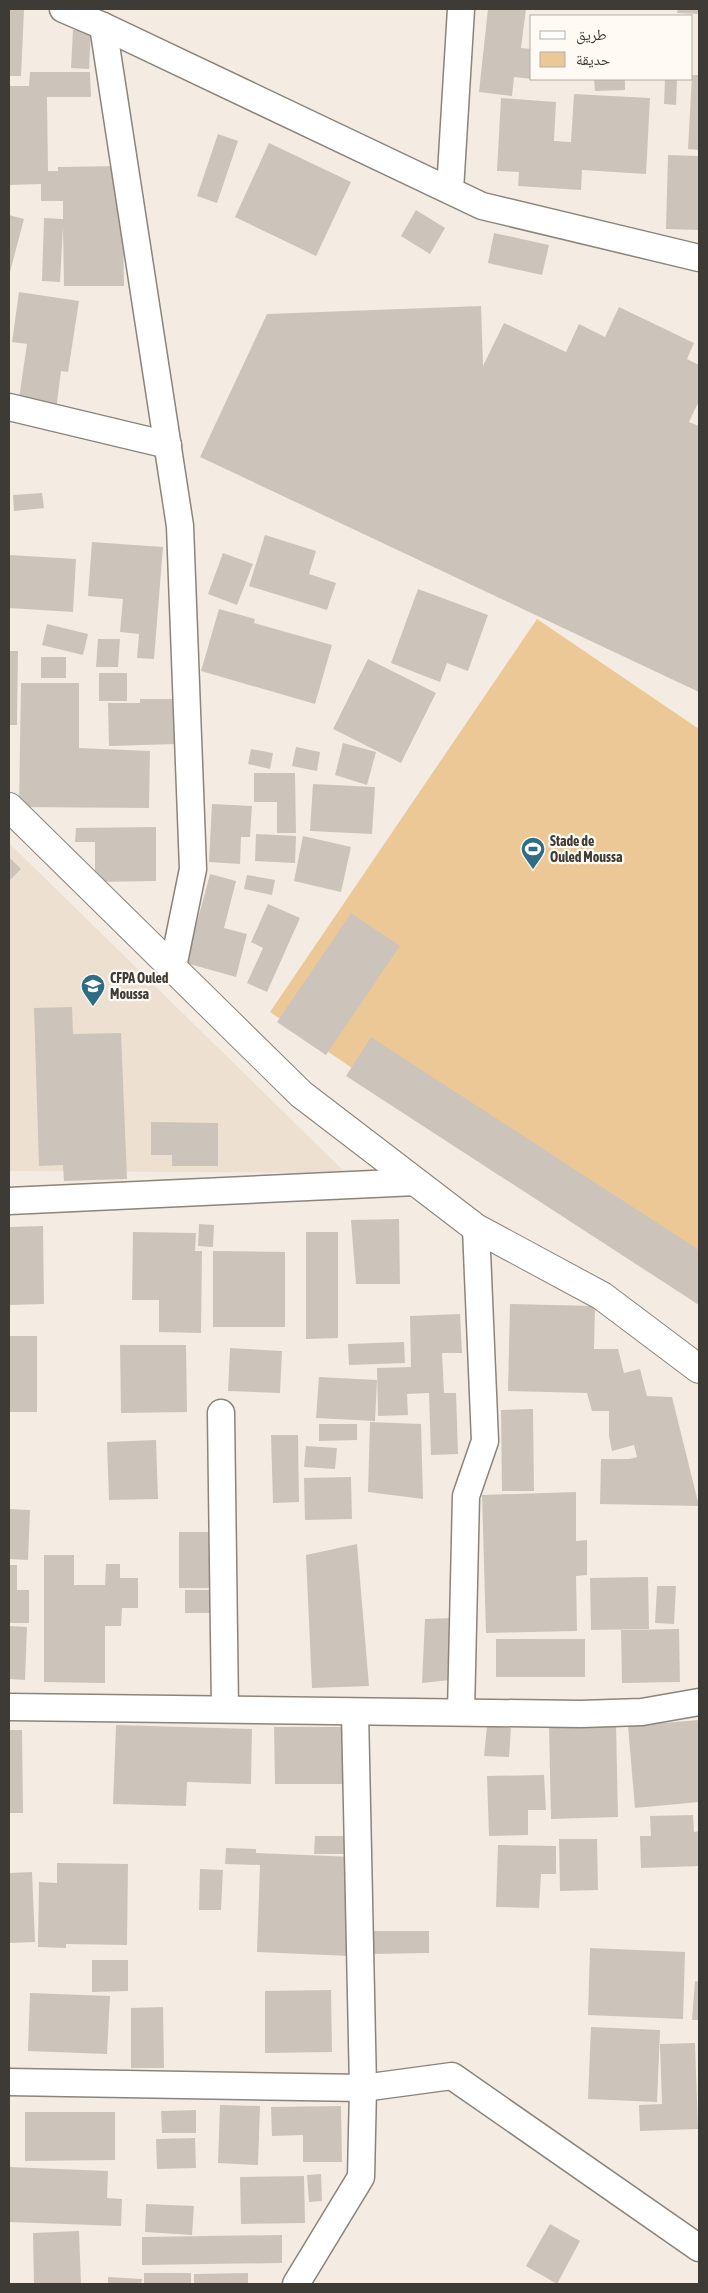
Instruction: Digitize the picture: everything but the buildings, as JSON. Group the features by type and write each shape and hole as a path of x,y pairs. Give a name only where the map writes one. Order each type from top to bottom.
{"street":[{"path":"63,9 103,26 482,206 699,258"},
{"path":"450,190 461,9"},
{"path":"103,26 180,526 193,869 173,967"},
{"path":"9,407 168,445"},
{"path":"9,807 301,1094 476,1228 602,1296 699,1369"},
{"path":"9,1201 416,1182"},
{"path":"461,1712 466,1496 485,1441 476,1228"},
{"path":"221,1413 226,1708"},
{"path":"9,1707 226,1708 355,1712 581,1714 642,1712 699,1702"},
{"path":"296,2284 361,2177 363,2088 355,1712"},
{"path":"9,2082 363,2088 452,2076 699,2248"}],"shaded area":[{"name":"CFPA Ouled Moussa","path":"9,843 346,1173 9,1171"}],"green space":[{"name":"Stade de Ouled Moussa","path":"537,619 699,729 699,1305 270,1012"}],"place":[{"name":"Stade de Ouled Moussa","path":"533,870"},
{"name":"CFPA Ouled Moussa","path":"93,1007"}]}
